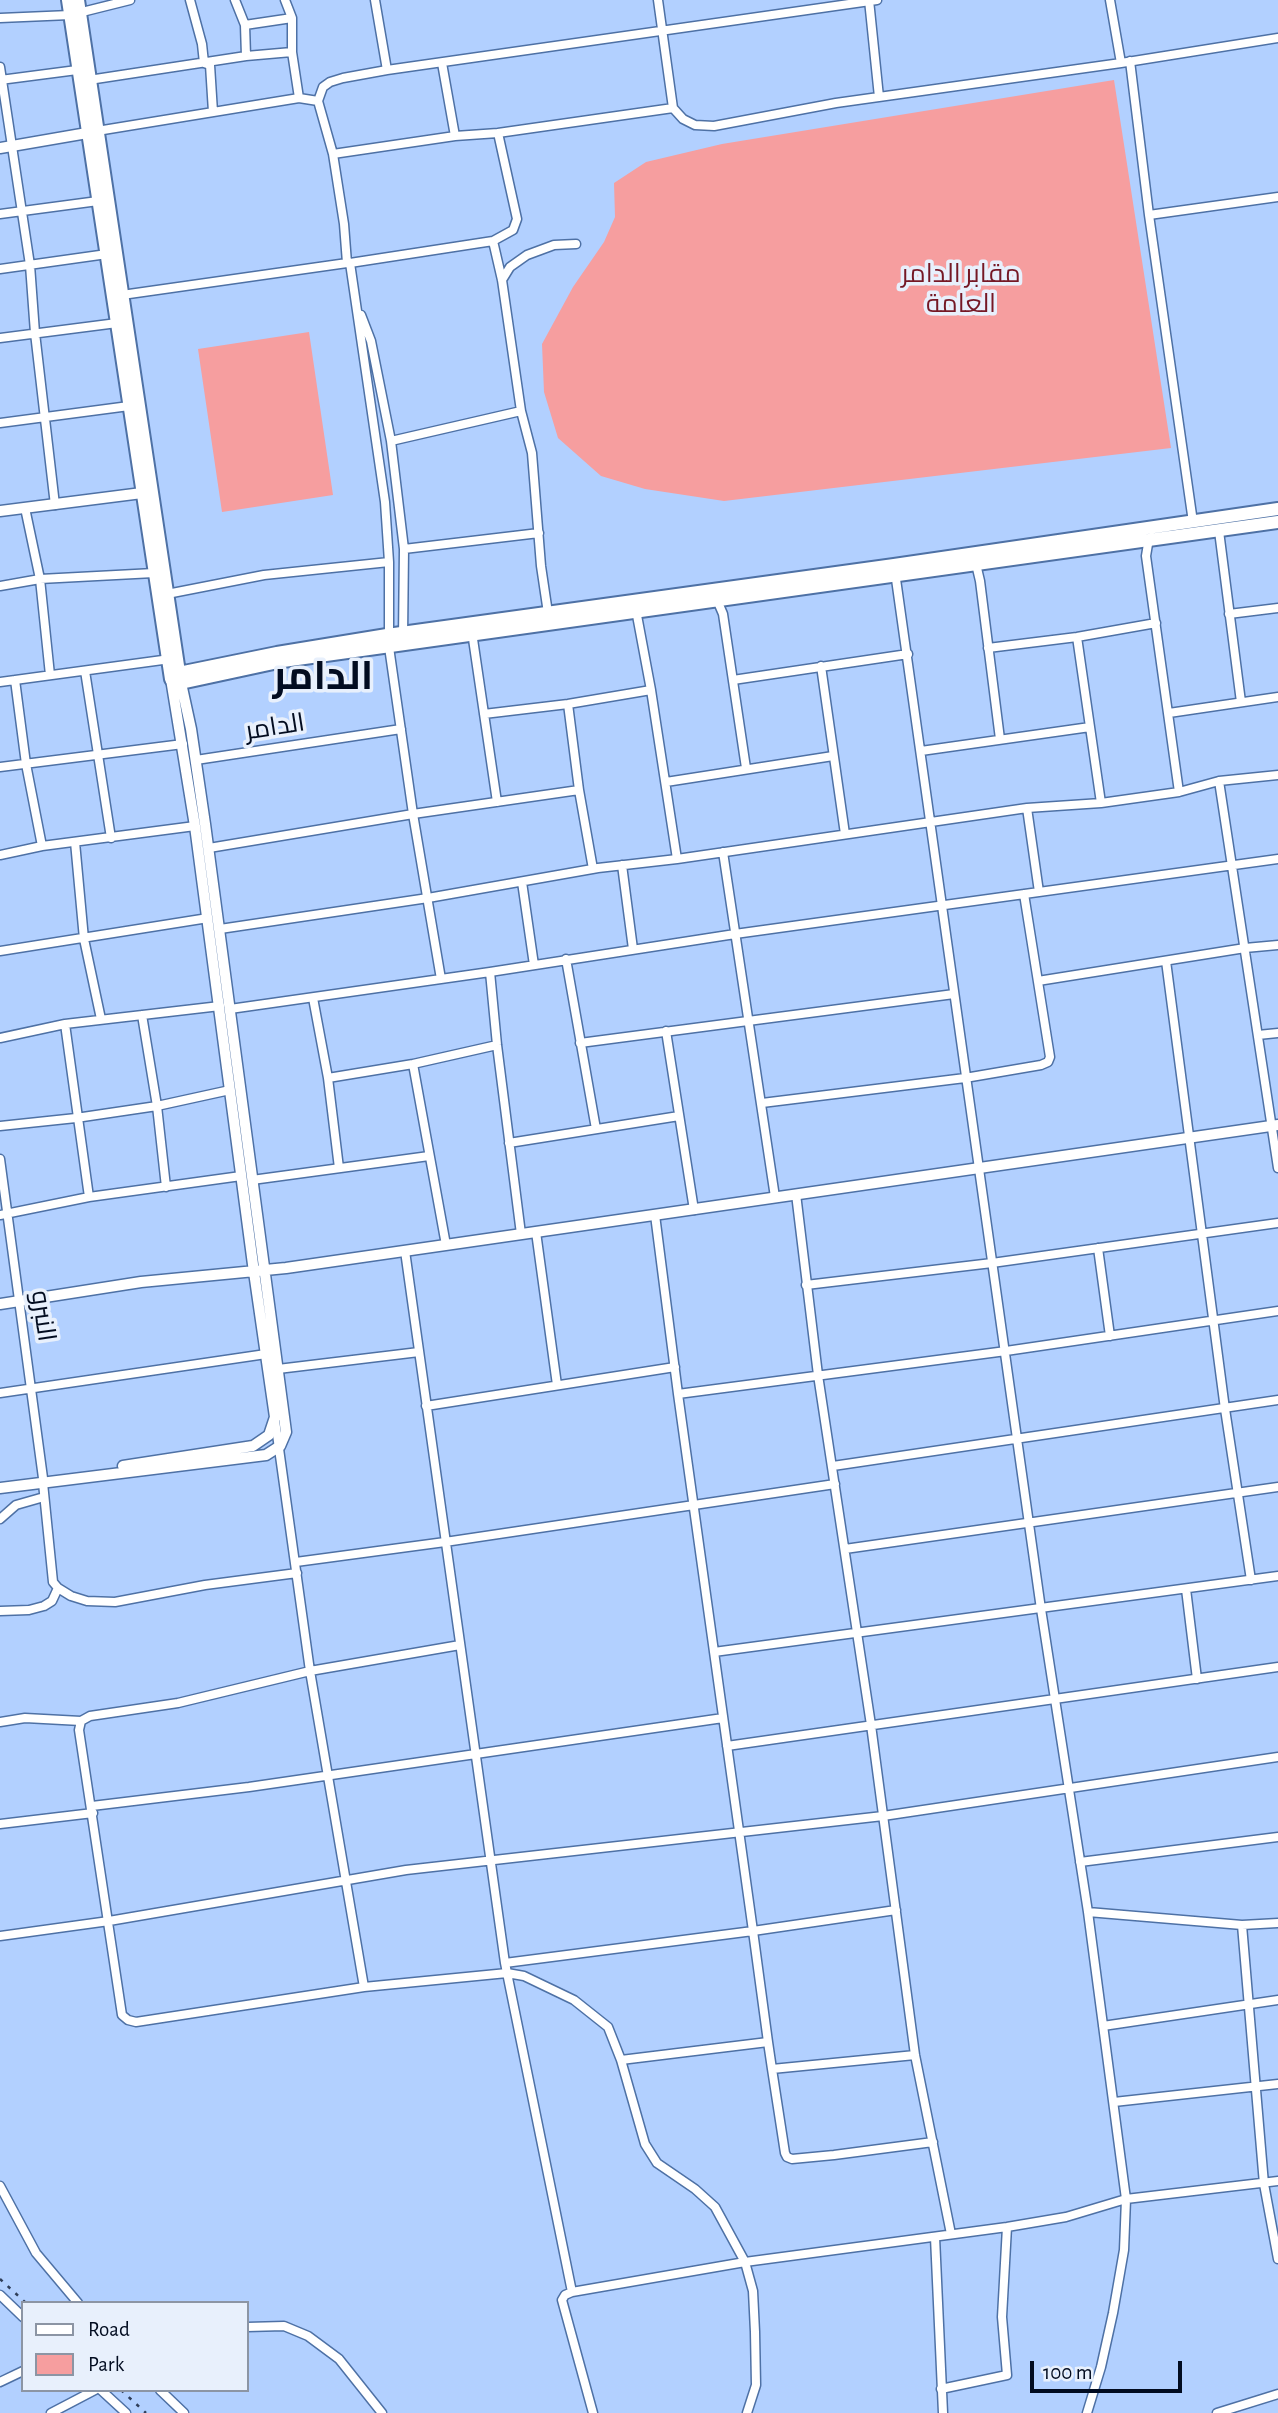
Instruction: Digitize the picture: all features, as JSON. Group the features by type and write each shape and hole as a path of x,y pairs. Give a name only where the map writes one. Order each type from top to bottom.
{"main road":[{"path":"68,0 76,9 89,80 98,201 154,573 174,670"},
{"path":"76,9 77,70 92,132 122,296 167,594 174,670"},
{"path":"174,670 283,661 548,613 718,600 895,570 976,564 1153,533 1193,522 1278,509"},
{"path":"403,638 468,635 635,606 1153,533 1219,531 1278,523"}],"street":[{"path":"0,19 130,0"},
{"path":"190,0 202,44 204,63"},
{"path":"235,0 245,25 246,57"},
{"path":"285,0 292,19 292,52 299,98"},
{"path":"375,0 387,70"},
{"path":"658,0 673,108 682,119 695,125 714,126 879,97 1278,38"},
{"path":"441,979 413,814 388,641 389,562 385,502 333,154 318,101 323,87 330,82 387,70 872,0 879,97"},
{"path":"1110,0 1125,62 1193,522"},
{"path":"245,25 292,19"},
{"path":"89,80 292,52"},
{"path":"204,63 210,65 213,112"},
{"path":"443,63 455,136"},
{"path":"0,67 5,148 21,211 30,265 55,505"},
{"path":"1,80 77,70"},
{"path":"5,148 299,98 318,101"},
{"path":"333,154 673,108"},
{"path":"122,296 493,241 513,230 517,224 498,133"},
{"path":"1149,215 1278,197"},
{"path":"0,214 98,201"},
{"path":"493,241 502,281 521,411 532,453 548,613"},
{"path":"502,281 510,267 527,256 554,245 576,244"},
{"path":"0,270 107,254"},
{"path":"356,303 372,341 391,441 404,549 403,638"},
{"path":"0,338 117,323"},
{"path":"0,423 129,406"},
{"path":"391,441 521,411"},
{"path":"0,511 142,493"},
{"path":"25,508 40,579 50,675"},
{"path":"1219,531 1241,702"},
{"path":"404,549 539,533"},
{"path":"1153,533 1146,556 1179,792"},
{"path":"167,594 264,575 389,562"},
{"path":"976,564 1000,739"},
{"path":"895,570 1041,1609 1088,1912 1126,2199 1124,2250 1113,2313 1087,2413"},
{"path":"0,586 40,579 154,573"},
{"path":"718,600 723,614 746,768"},
{"path":"635,606 677,859"},
{"path":"1229,614 1278,608"},
{"path":"988,648 1077,637 1156,623"},
{"path":"468,635 473,639 497,802"},
{"path":"1077,637 1101,803"},
{"path":"733,680 908,654"},
{"path":"821,666 845,834"},
{"path":"0,682 85,671 174,670"},
{"path":"43,1480 266,1455 280,1446 286,1432 265,1270 230,1090 174,670"},
{"path":"174,670 196,761 209,848 230,1009 254,1272 265,1354 310,1671 364,1987"},
{"path":"85,671 111,838"},
{"path":"15,680 26,764 42,846"},
{"path":"484,714 651,690"},
{"path":"1169,713 1278,697"},
{"path":"568,704 593,869"},
{"path":"921,751 1090,727"},
{"name":"الدامر","path":"196,761 401,729"},
{"path":"0,767 183,744"},
{"path":"666,782 833,756"},
{"path":"220,929 428,898 593,869 1027,808 1101,803 1179,792 1219,781 1278,775"},
{"path":"1219,781 1258,1035 1275,1125 1278,1168"},
{"path":"209,848 579,790"},
{"path":"1027,808 1039,892"},
{"path":"0,855 42,846 195,826"},
{"path":"75,842 84,939 101,1019"},
{"path":"723,852 775,1197"},
{"path":"230,1009 735,934 1278,859"},
{"path":"622,865 633,949"},
{"path":"522,882 534,965"},
{"path":"762,1103 965,1078 1048,1062 1050,1057 1024,894"},
{"path":"0,951 208,918"},
{"path":"1038,981 1278,945"},
{"path":"566,959 596,1129"},
{"path":"1167,961 1251,1580"},
{"path":"490,972 496,1045 522,1234"},
{"path":"580,1043 954,994"},
{"path":"313,998 328,1078 340,1168"},
{"path":"0,1038 65,1024 220,1006"},
{"path":"142,1015 157,1106 166,1187"},
{"path":"65,1024 89,1197"},
{"path":"666,1031 694,1210"},
{"path":"1258,1035 1278,1033"},
{"path":"328,1078 413,1064 496,1045"},
{"path":"413,1064 446,1245"},
{"path":"0,1126 157,1106 230,1090"},
{"path":"509,1143 680,1116"},
{"path":"0,1304 141,1282 254,1272 405,1251 1275,1125"},
{"path":"4,1215 89,1197 429,1156"},
{"name":"النبرو","path":"0,1159 4,1215 32,1388 53,1581 58,1588"},
{"path":"796,1194 818,1376 871,1725 915,2055 950,2234"},
{"path":"655,1214 738,1834 785,2153 792,2159 933,2142"},
{"path":"806,1285 992,1263 1278,1223"},
{"path":"536,1232 557,1385"},
{"path":"1098,1248 1110,1336"},
{"path":"405,1251 505,1963 572,2292"},
{"path":"678,1394 1006,1351 1278,1311"},
{"path":"278,1369 419,1352"},
{"path":"0,1393 265,1354"},
{"path":"426,1405 675,1367"},
{"path":"833,1466 1278,1400"},
{"path":"0,1486 253,1447 269,1435 275,1417"},
{"path":"296,1562 835,1484"},
{"path":"845,1549 1278,1487"},
{"path":"0,1520 16,1505 44,1497"},
{"path":"0,1611 29,1610 44,1606 52,1601 58,1588 87,1601 115,1602 297,1573"},
{"path":"714,1652 1278,1576"},
{"path":"1186,1589 1197,1679"},
{"path":"0,1722 25,1717 81,1721 90,1716 178,1703 310,1671 460,1645"},
{"path":"727,1746 1278,1667"},
{"path":"0,1824 723,1718"},
{"path":"81,1721 80,1739 122,2015 136,2022 364,1987 507,1973 524,1976 574,2000 608,2027 621,2060 645,2144 657,2163 695,2189 715,2207 745,2262 753,2291 756,2385 747,2413"},
{"path":"0,1936 109,1921 406,1870 883,1816 1278,1757"},
{"path":"1080,1862 1278,1837"},
{"path":"505,1963 896,1910"},
{"path":"1088,1912 1242,1925 1278,1923"},
{"path":"1242,1925 1258,2086 1264,2183 1278,2259"},
{"path":"1103,2025 1278,2000"},
{"path":"621,2060 768,2042"},
{"path":"772,2069 915,2055"},
{"path":"1114,2102 1278,2084"},
{"path":"593,2413 562,2300 572,2292 745,2262 1007,2227 1066,2217 1126,2199 1278,2181"},
{"path":"0,2186 36,2253 76,2301"},
{"path":"942,2389 1007,2375 1002,2317 1007,2227"},
{"path":"934,2237 943,2413"},
{"path":"0,2295 21,2316"},
{"path":"248,2327 284,2326 308,2336 339,2359 382,2413"},
{"path":"0,2382 21,2372"},
{"path":"51,2413 91,2392"},
{"path":"103,2392 126,2413"},
{"path":"162,2392 184,2413"},
{"path":"1217,2413 1278,2393"}],"green space":[{"name":"مقابر الدامر العامة","path":"1114,80 1171,448 724,501 645,489 601,476 558,438 544,392 542,344 573,287 604,242 615,217 614,183 646,162 722,144"},
{"path":"309,332 333,495 222,512 198,349"}],"railway":[{"path":"0,2279 24,2301"},
{"path":"123,2392 146,2413"}],"district":[{"name":"الدامر","path":"323,677"}]}
